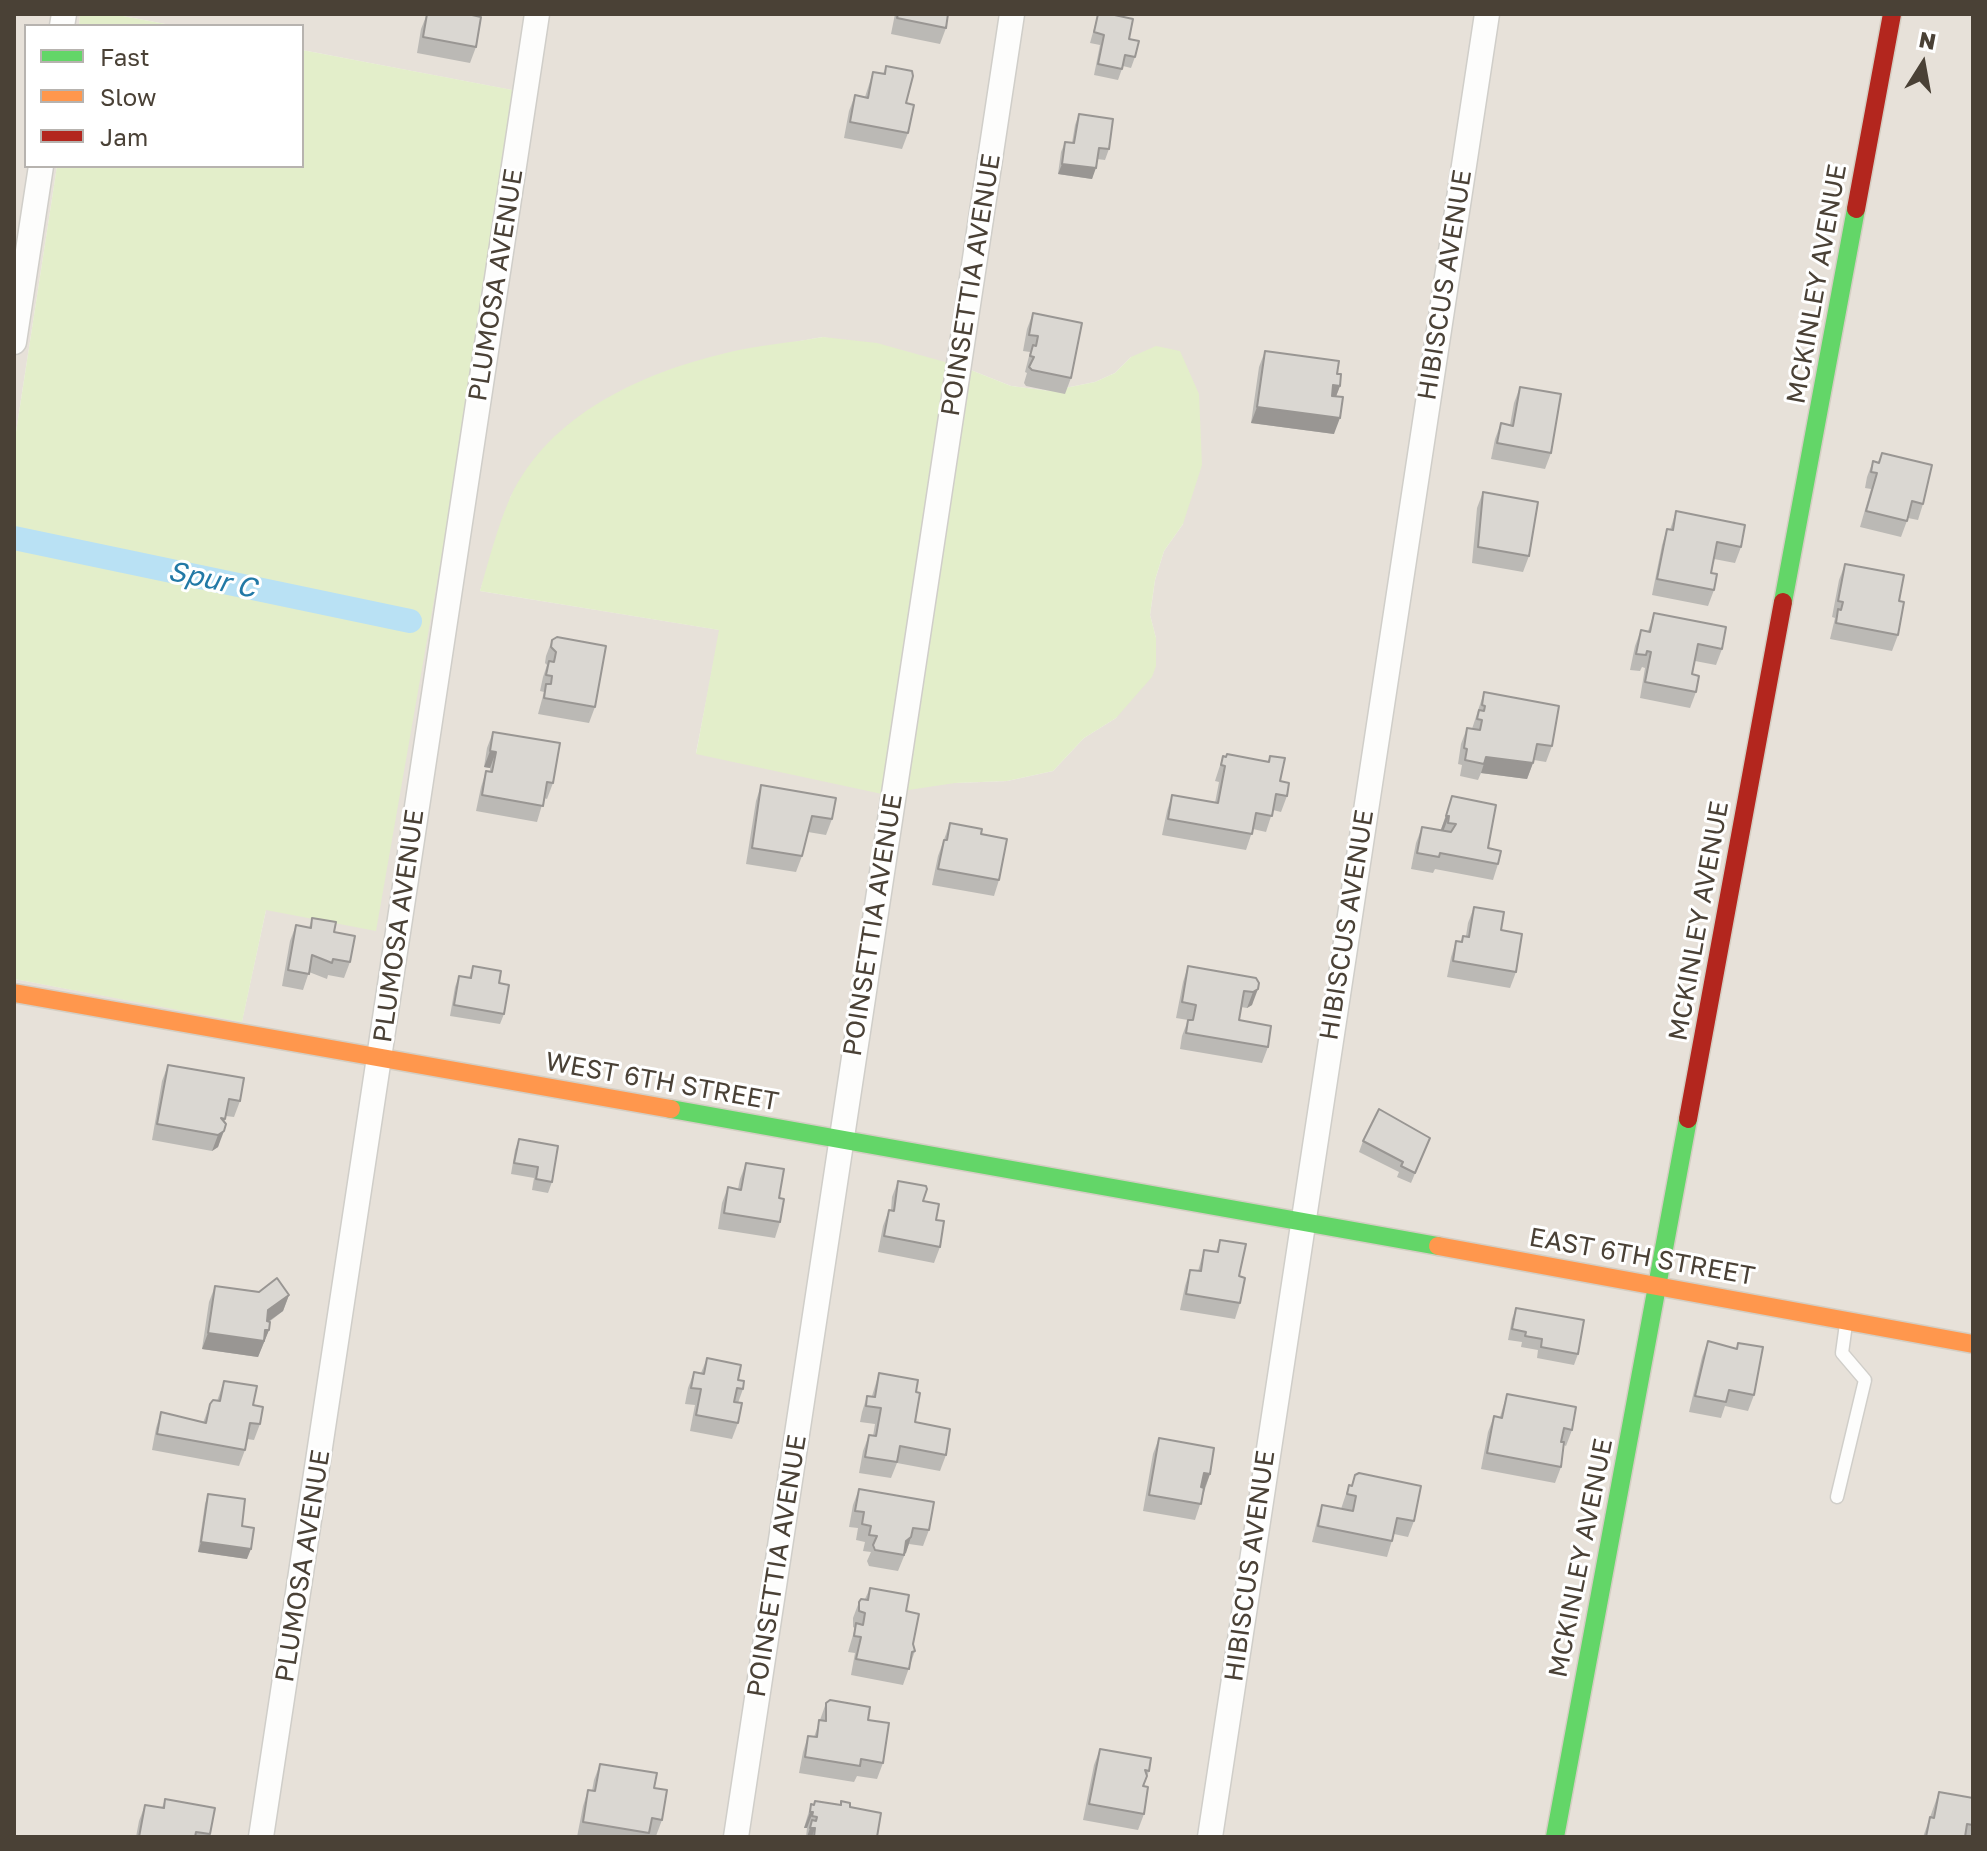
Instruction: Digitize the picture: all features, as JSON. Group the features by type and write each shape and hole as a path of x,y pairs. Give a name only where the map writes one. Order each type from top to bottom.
{"street":[{"name":"PLUMOSA AVENUE","path":"261,1837 537,14"},
{"name":"POINSETTIA AVENUE","path":"736,1837 1012,14"},
{"name":"HIBISCUS AVENUE","path":"1210,1837 1301,1221 1487,14"},
{"name":"MCKINLEY AVENUE","path":"1555,1837 1892,14"},
{"path":"14,342 41,168"},
{"name":"WEST 6TH STREET","path":"14,993 1301,1221"},
{"name":"EAST 6TH STREET","path":"1301,1221 1973,1344"}],"lane":[{"path":"1837,1497 1865,1380 1842,1353 1847,1321"}],"shaded area":[{"path":"14,14 80,14 79,24 24,24 24,168 57,168 14,445"},
{"path":"112,14 1973,14 1973,1837 14,1837 14,979 242,1021 266,910 522,92 304,50 304,24 165,24","holes":["823,337 963,367 1011,386 1050,391 1095,382 1115,373 1131,357 1183,524 1164,551 1155,580 1150,615 1156,638 1116,718 1084,738 1053,771 1007,781 955,783 696,753 720,630 480,591 511,496 533,464 783,344"]}],"green space":[{"path":"80,14 112,14 165,24 79,24"},
{"path":"304,50 523,92 376,931 266,910 242,1022 14,979 14,445 57,168 304,168"},
{"path":"823,337 877,343 963,367 1011,386 1050,391 1095,382 1115,373 1131,357 1156,346 1180,351 1199,394 1202,465 1183,524 1164,551 1155,580 1150,615 1156,638 1156,666 1152,677 1116,718 1084,738 1053,771 1007,781 955,783 882,794 696,754 719,630 480,591 510,498 527,468 573,420 601,402 662,372 726,353"}],"building":[{"path":"427,14 473,14 481,17 476,47 423,37"},
{"path":"898,14 948,14 946,28 897,18"},
{"path":"1098,14 1133,19 1129,39 1139,41 1135,57 1125,55 1122,69 1098,64 1104,35 1094,32"},
{"path":"886,66 912,71 906,103 914,105 908,133 850,122 855,95 868,98 873,72 885,74"},
{"path":"1079,114 1113,119 1109,149 1099,148 1096,168 1062,164 1065,142 1074,143"},
{"path":"1033,313 1082,323 1071,378 1029,367 1038,336 1029,335"},
{"path":"1265,351 1339,361 1337,374 1341,374 1340,386 1333,385 1332,396 1343,397 1340,418 1257,407"},
{"path":"1520,387 1561,394 1551,453 1497,443 1501,423 1513,426"},
{"path":"1882,453 1932,465 1923,504 1912,501 1907,521 1866,511 1877,473 1871,472 1873,461 1879,463"},
{"path":"1483,492 1538,502 1529,556 1478,547"},
{"path":"1676,511 1745,525 1741,547 1717,542 1711,573 1717,574 1714,590 1657,579 1667,529 1673,530"},
{"path":"1845,564 1904,575 1899,601 1904,602 1898,635 1836,623 1838,609 1841,610 1843,602 1838,601"},
{"path":"1654,613 1726,627 1722,649 1698,644 1692,674 1699,676 1696,692 1645,682 1651,652 1636,654 1641,630 1650,632"},
{"path":"557,637 606,646 595,707 544,698 546,684 551,684 552,676 546,675 549,661 554,662 556,652 551,647 552,640"},
{"path":"1484,692 1559,706 1552,746 1537,744 1533,763 1486,757 1484,764 1465,760 1467,728 1480,730 1482,720 1477,719 1479,710 1484,711"},
{"path":"493,732 560,743 553,783 547,782 543,806 482,795 486,771 492,772 496,752 490,751"},
{"path":"1227,754 1269,762 1270,756 1285,758 1280,781 1289,783 1287,796 1276,794 1272,816 1256,813 1252,834 1168,819 1172,795 1218,803 1225,766 1221,765 1223,756"},
{"path":"761,785 836,798 832,819 812,816 802,856 752,848"},
{"path":"1452,796 1496,805 1488,848 1501,851 1498,864 1440,853 1439,857 1417,853 1422,827 1451,832 1456,824 1448,823 1449,816 1446,816"},
{"path":"950,823 982,829 981,834 1007,839 999,880 938,869"},
{"path":"1474,907 1504,912 1501,930 1522,934 1516,972 1453,961 1456,941 1462,942 1463,936 1469,937"},
{"path":"312,918 336,922 334,932 355,936 350,962 333,959 332,963 312,955 309,974 288,970 296,925 311,928"},
{"path":"473,966 501,971 499,983 509,985 504,1014 454,1005 459,976 471,978"},
{"path":"1188,966 1256,978 1258,989 1244,991 1239,1020 1271,1026 1268,1047 1186,1033 1188,1020 1193,1020 1196,1005 1182,1002"},
{"path":"168,1065 244,1078 240,1101 229,1099 225,1119 221,1118 226,1124 224,1131 218,1135 157,1124"},
{"path":"1379,1109 1430,1138 1415,1173 1401,1166 1403,1162 1363,1141"},
{"path":"519,1139 558,1146 552,1182 536,1179 538,1167 514,1163"},
{"path":"746,1163 784,1169 779,1198 784,1199 780,1222 724,1213 728,1187 741,1190"},
{"path":"898,1181 926,1186 923,1201 939,1204 936,1220 944,1221 940,1247 884,1236 889,1210 894,1211"},
{"path":"1220,1240 1246,1244 1239,1276 1245,1278 1240,1303 1186,1294 1190,1270 1201,1271 1204,1250 1218,1252"},
{"path":"277,1278 289,1295 268,1310 269,1330 265,1330 264,1341 208,1333 215,1286 259,1292"},
{"path":"1516,1308 1584,1320 1578,1354 1541,1347 1542,1339 1525,1336 1526,1332 1512,1329"},
{"path":"1708,1341 1737,1349 1738,1343 1763,1347 1754,1395 1729,1390 1726,1402 1695,1396"},
{"path":"707,1358 741,1365 738,1380 744,1381 743,1389 737,1388 734,1402 742,1403 738,1423 696,1415 701,1389 691,1388 694,1372 704,1374"},
{"path":"879,1373 918,1380 916,1392 920,1393 915,1422 950,1429 946,1455 900,1446 897,1462 865,1457 869,1435 876,1436 881,1408 866,1406 867,1396 875,1397"},
{"path":"224,1381 257,1386 253,1405 263,1407 260,1424 250,1423 245,1450 157,1434 161,1412 206,1423 210,1404 213,1400 220,1401"},
{"path":"1507,1394 1576,1407 1572,1430 1564,1428 1561,1467 1487,1453 1494,1416 1502,1418"},
{"path":"1159,1438 1214,1448 1210,1474 1204,1473 1201,1504 1149,1495"},
{"path":"1359,1473 1421,1486 1414,1521 1397,1518 1392,1541 1318,1526 1322,1505 1353,1511 1356,1496 1347,1494 1349,1485 1352,1486 1355,1475"},
{"path":"859,1489 934,1502 929,1530 913,1528 911,1537 906,1541 904,1555 875,1550 873,1545 877,1536 869,1535 871,1526 862,1524 864,1512 855,1511"},
{"path":"208,1494 245,1499 242,1526 254,1528 251,1549 201,1542"},
{"path":"870,1588 909,1595 906,1611 919,1614 913,1644 915,1651 912,1652 909,1669 856,1659 861,1637 854,1636 856,1623 863,1625 865,1613 859,1611 859,1602 861,1599 868,1600"},
{"path":"830,1700 870,1707 868,1720 889,1723 883,1763 861,1759 860,1766 805,1757 808,1736 817,1737 819,1720 826,1721 826,1703"},
{"path":"1100,1749 1151,1758 1149,1771 1145,1770 1147,1776 1143,1786 1148,1787 1144,1814 1089,1804"},
{"path":"600,1764 657,1773 654,1788 667,1790 662,1820 652,1818 649,1833 583,1822 588,1790 595,1791"},
{"path":"1939,1792 1973,1798 1973,1825 1967,1824 1965,1837 1926,1837 1930,1817 1934,1818"},
{"path":"165,1799 215,1808 210,1834 196,1832 195,1837 139,1837 145,1805 164,1808"},
{"path":"815,1801 841,1805 841,1801 850,1803 850,1807 881,1813 877,1837 814,1837 815,1828 810,1828 812,1820 816,1821 817,1817 810,1812 811,1804 814,1805"}],"waterway":[{"name":"Spur C","path":"14,538 410,621"}],"traffic: fast":[{"path":"1783,602 1856,209"},
{"path":"671,1109 1438,1246"},
{"path":"1555,1837 1688,1119"}],"traffic: slow":[{"path":"14,993 671,1109"},
{"path":"1438,1246 1973,1344"}],"traffic: jam":[{"path":"1856,209 1892,14"},
{"path":"1688,1119 1783,602"}]}
